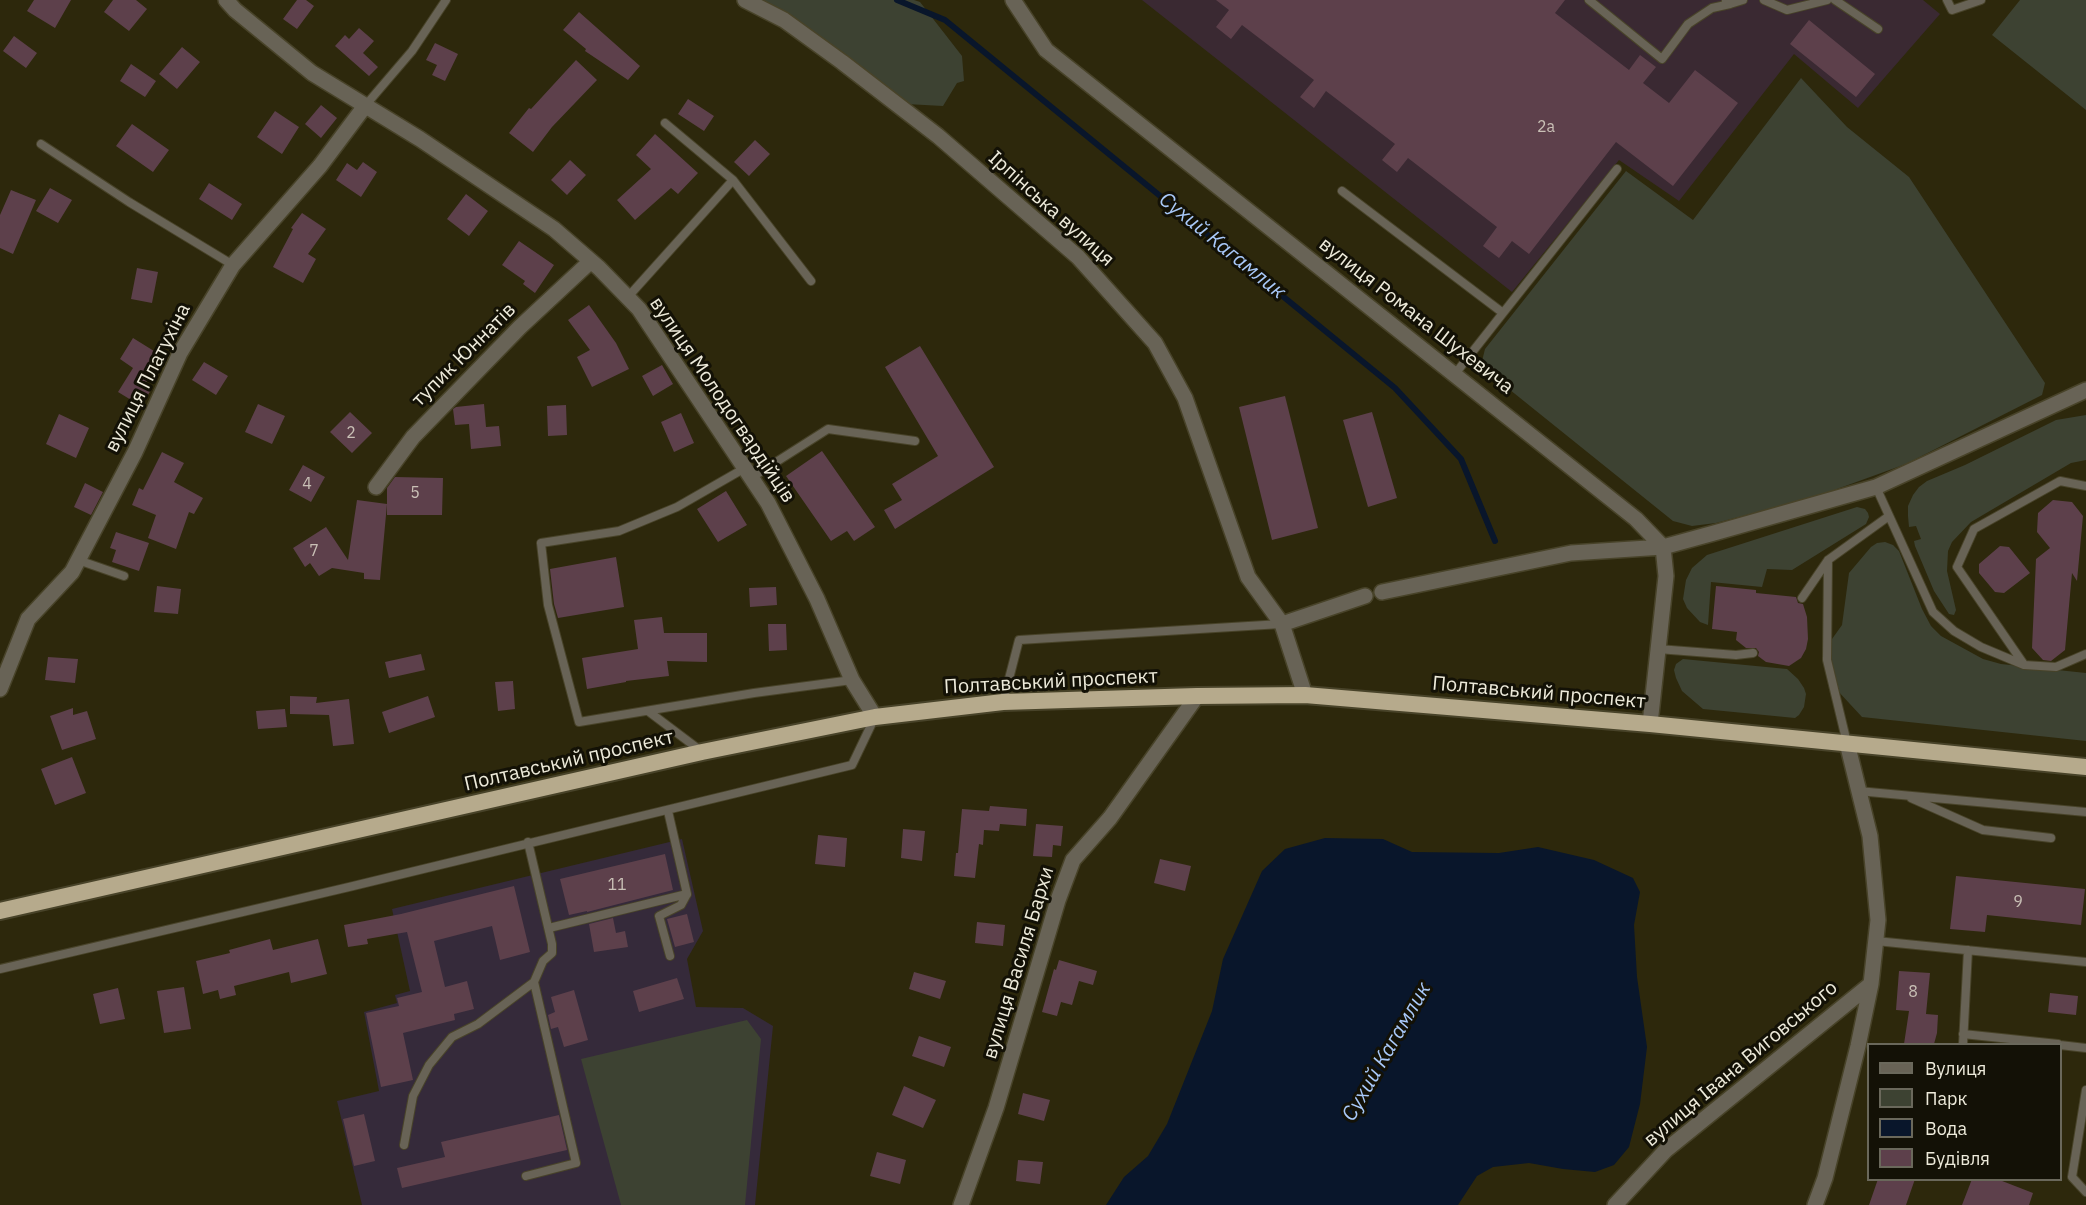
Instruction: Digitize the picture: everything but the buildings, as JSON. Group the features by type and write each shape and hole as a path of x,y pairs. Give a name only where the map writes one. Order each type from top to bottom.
{"highway":[{"name":"Полтавський проспект","path":"0,911 702,752 875,717 1003,702 1305,695 1650,724 2086,767"}],"street":[{"name":"вулиця Молодогвардійців","path":"226,0 312,73 420,139 554,229 591,261 639,309 768,503 811,588 852,680 875,717"},
{"name":"Ірпінська вулиця","path":"745,0 784,20 938,136 1078,257 1155,344 1185,398 1248,577 1282,624 1305,695"},
{"name":"вулиця Романа Шухевича","path":"1013,0 1046,50 1636,519 1663,547"},
{"name":"вулиця Платухіна","path":"0,689 28,619 72,572 135,452 180,353 233,265 320,166 365,106"},
{"name":"тупик Юннатів","path":"376,487 413,437 520,327 591,261"},
{"path":"1382,592 1570,553 1663,547 1876,487 2086,390"},
{"path":"1650,724 1666,576 1663,547"},
{"path":"1282,624 1365,596"},
{"name":"вулиця Василя Бархи","path":"961,1205 996,1108 1058,900 1073,860 1110,818 1197,696"},
{"path":"1815,1205 1825,1178 1870,984 1878,920 1870,836 1846,744"},
{"name":"вулиця Івана Виговського","path":"1615,1205 1666,1150 1870,984"}],"lane":[{"path":"365,106 411,51 446,0"},
{"path":"1589,0 1662,59 1688,24 1712,8 1728,2 1743,0"},
{"path":"1764,0 1787,10 1827,0"},
{"path":"1834,0 1878,29"},
{"path":"1947,0 1952,10 1981,0"},
{"path":"665,123 733,180 811,281"},
{"path":"41,144 129,202 233,265"},
{"path":"1455,374 1617,169"},
{"path":"627,298 733,180"},
{"path":"1342,191 1503,313"},
{"path":"852,680 754,693 579,722 548,605 542,543 619,531 677,507 748,473 828,429 915,441"},
{"path":"2024,665 1957,567 1974,529 2060,481 2086,486"},
{"path":"1876,487 1933,612 1954,631 1981,647 2024,665 2056,667 2086,654"},
{"path":"1802,598 1828,560 1889,516"},
{"path":"78,560 124,576"},
{"path":"1828,560 1827,660 1846,744"},
{"path":"1003,702 1019,640 1282,624"},
{"path":"1658,649 1736,655 1753,653"},
{"path":"648,711 702,752"},
{"path":"0,969 349,888 528,842 668,811 852,765 875,717"},
{"path":"1858,791 2086,812"},
{"path":"1904,795 1983,830 2050,838"},
{"path":"668,811 687,894 681,905 659,916 670,956"},
{"path":"404,1145 413,1096 429,1065 452,1037 478,1024 534,982 543,961 552,953 549,928 528,842"},
{"path":"549,928 687,894"},
{"path":"1876,941 2086,962"},
{"path":"1963,1043 1968,950"},
{"path":"526,1176 576,1163 534,982"},
{"path":"1963,1034 2042,1043"},
{"path":"2062,1045 2086,1048"},
{"path":"2086,1090 2072,1178 2086,1192"}],"shaded area":[{"path":"1142,0 1923,0 1940,14 1858,108 1794,54 1679,201 1619,160 1512,292"},
{"path":"682,839 703,931 687,959 696,1007 743,1008 773,1026 755,1205 362,1205 337,1101 379,1091 364,1012 397,1003 395,995 410,991 392,909"}],"green space":[{"path":"760,0 914,0 920,2 962,56 964,81 957,83 943,106 906,104"},
{"path":"2020,0 2086,0 2086,110 1992,35"},
{"path":"1801,78 1847,127 1909,177 2045,383 2042,395 1906,464 1815,497 1716,523 1692,526 1673,521 1489,373 1482,361 1485,349 1626,171 1693,220"},
{"path":"2086,415 2086,460 2071,463 1971,522 1952,542 1948,551 1947,571 1956,610 1954,615 1949,614 1934,591 1915,546 1914,541 1921,539 1916,526 1909,527 1908,506 1913,495 1927,481 2056,420"},
{"path":"1857,507 1865,509 1868,513 1866,524 1792,570 1767,569 1762,587 1711,582 1708,625 1700,622 1687,608 1683,599 1686,580 1692,568 1707,555"},
{"path":"1885,542 1893,545 1899,551 1922,609 1931,626 1941,636 1983,659 2001,664 2086,673 2086,741 1862,717 1837,690 1829,667 1830,649 1832,639 1842,625 1849,573 1871,547"},
{"path":"1683,659 1787,669 1804,688 1806,694 1804,707 1795,718 1703,709 1682,691 1676,678 1674,670 1676,664"},
{"path":"747,1020 761,1039 745,1205 621,1205 581,1059"}],"water":[{"path":"1325,838 1383,839 1412,852 1499,853 1538,847 1594,860 1633,878 1640,892 1634,925 1637,977 1647,1047 1640,1104 1629,1147 1614,1165 1595,1172 1529,1163 1493,1167 1477,1176 1458,1205 1106,1205 1124,1177 1148,1156 1167,1124 1212,1011 1223,959 1262,871 1285,849"}],"waterway":[{"name":"Сухий Кагамлик","path":"897,0 945,20 1395,388 1461,459 1495,541"}]}
